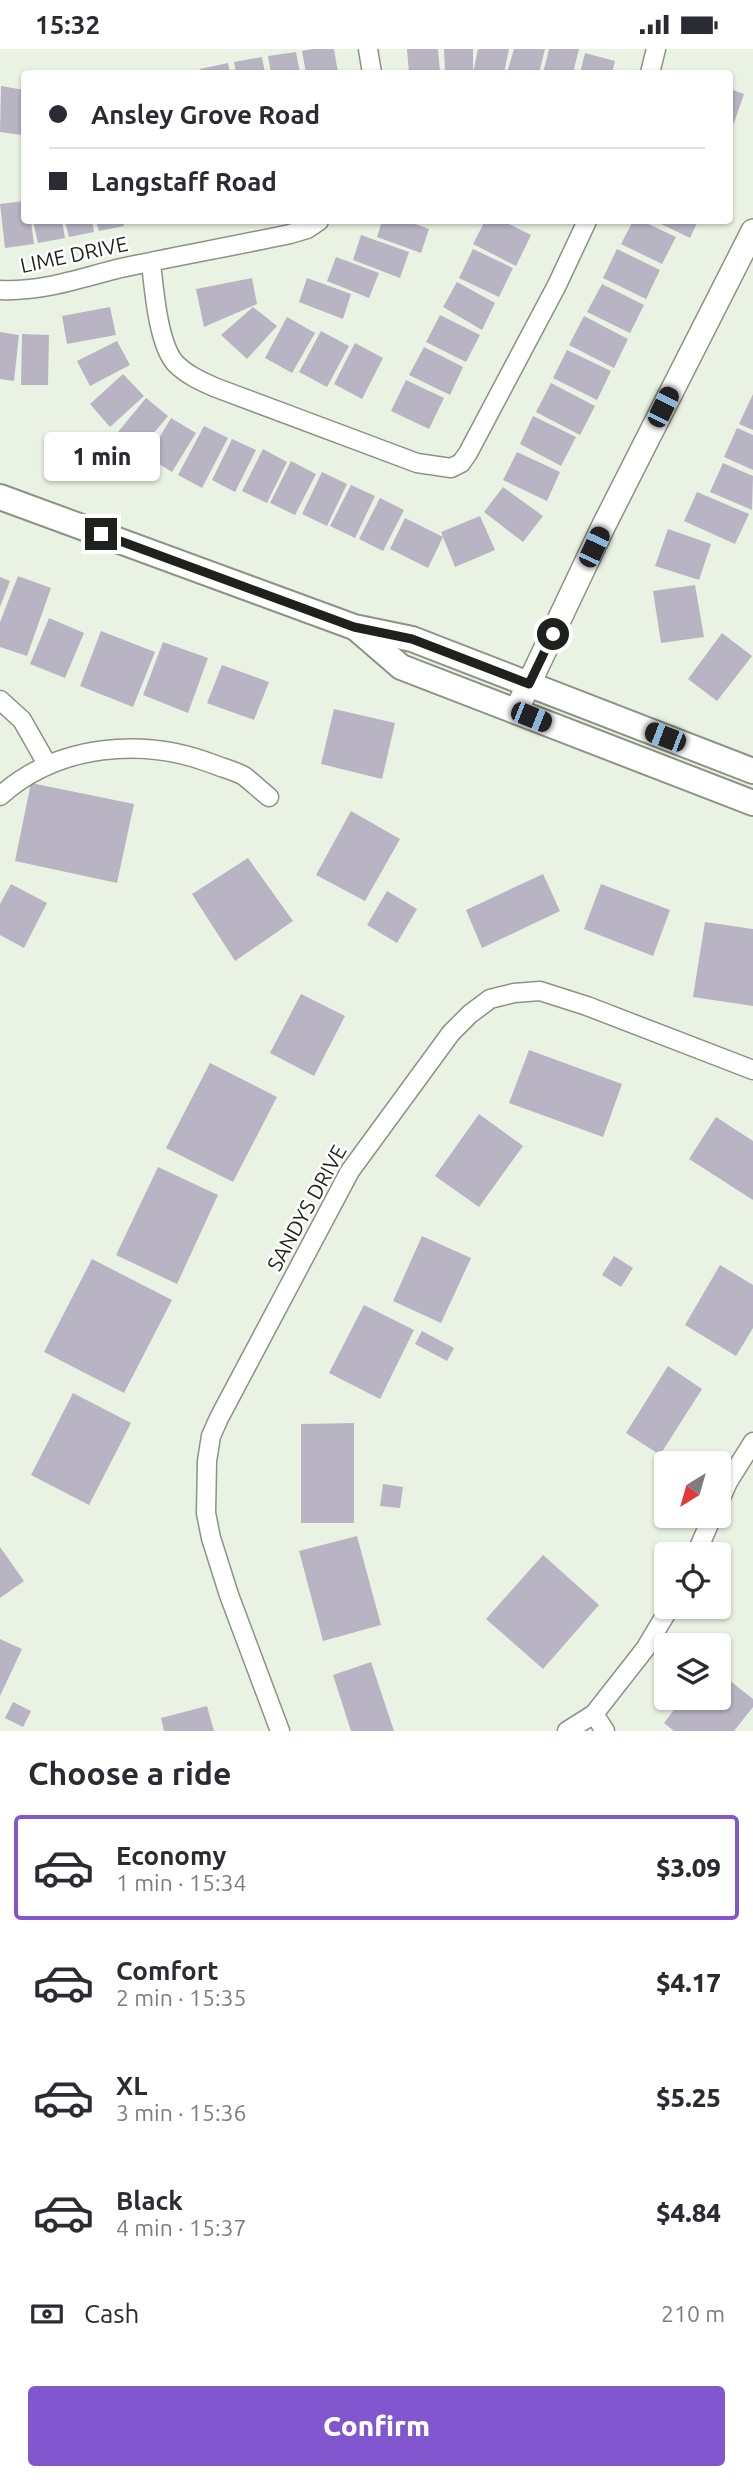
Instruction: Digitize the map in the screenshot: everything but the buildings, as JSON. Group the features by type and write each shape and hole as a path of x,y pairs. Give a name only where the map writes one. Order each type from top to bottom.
{"main road":[{"path":"0,497 354,627 412,639 753,771"},
{"path":"354,627 401,667 753,803"}],"street":[{"path":"368,49 372,70"},
{"path":"651,70 656,49"},
{"name":"LIME DRIVE","path":"0,290 37,290 290,234 314,224"},
{"path":"151,263 165,343 174,363 190,375 214,387 417,463 451,468 461,463 477,439 586,224"},
{"path":"516,711 604,525 753,231"},
{"path":"0,700 22,720 47,764"},
{"path":"0,796 47,764 82,753 162,750 193,756 242,775 269,797"},
{"name":"SANDYS DRIVE","path":"280,1731 229,1595 211,1538 206,1513 207,1461 211,1436 219,1418 350,1171 451,1034 470,1014 490,999 514,993 540,991 753,1070"},
{"path":"732,1476 753,1442"},
{"path":"567,1731 594,1714 645,1649 663,1619"},
{"path":"594,1714 605,1731"}],"route":[{"path":"101,534 354,627 412,639 529,684 553,634"}]}
